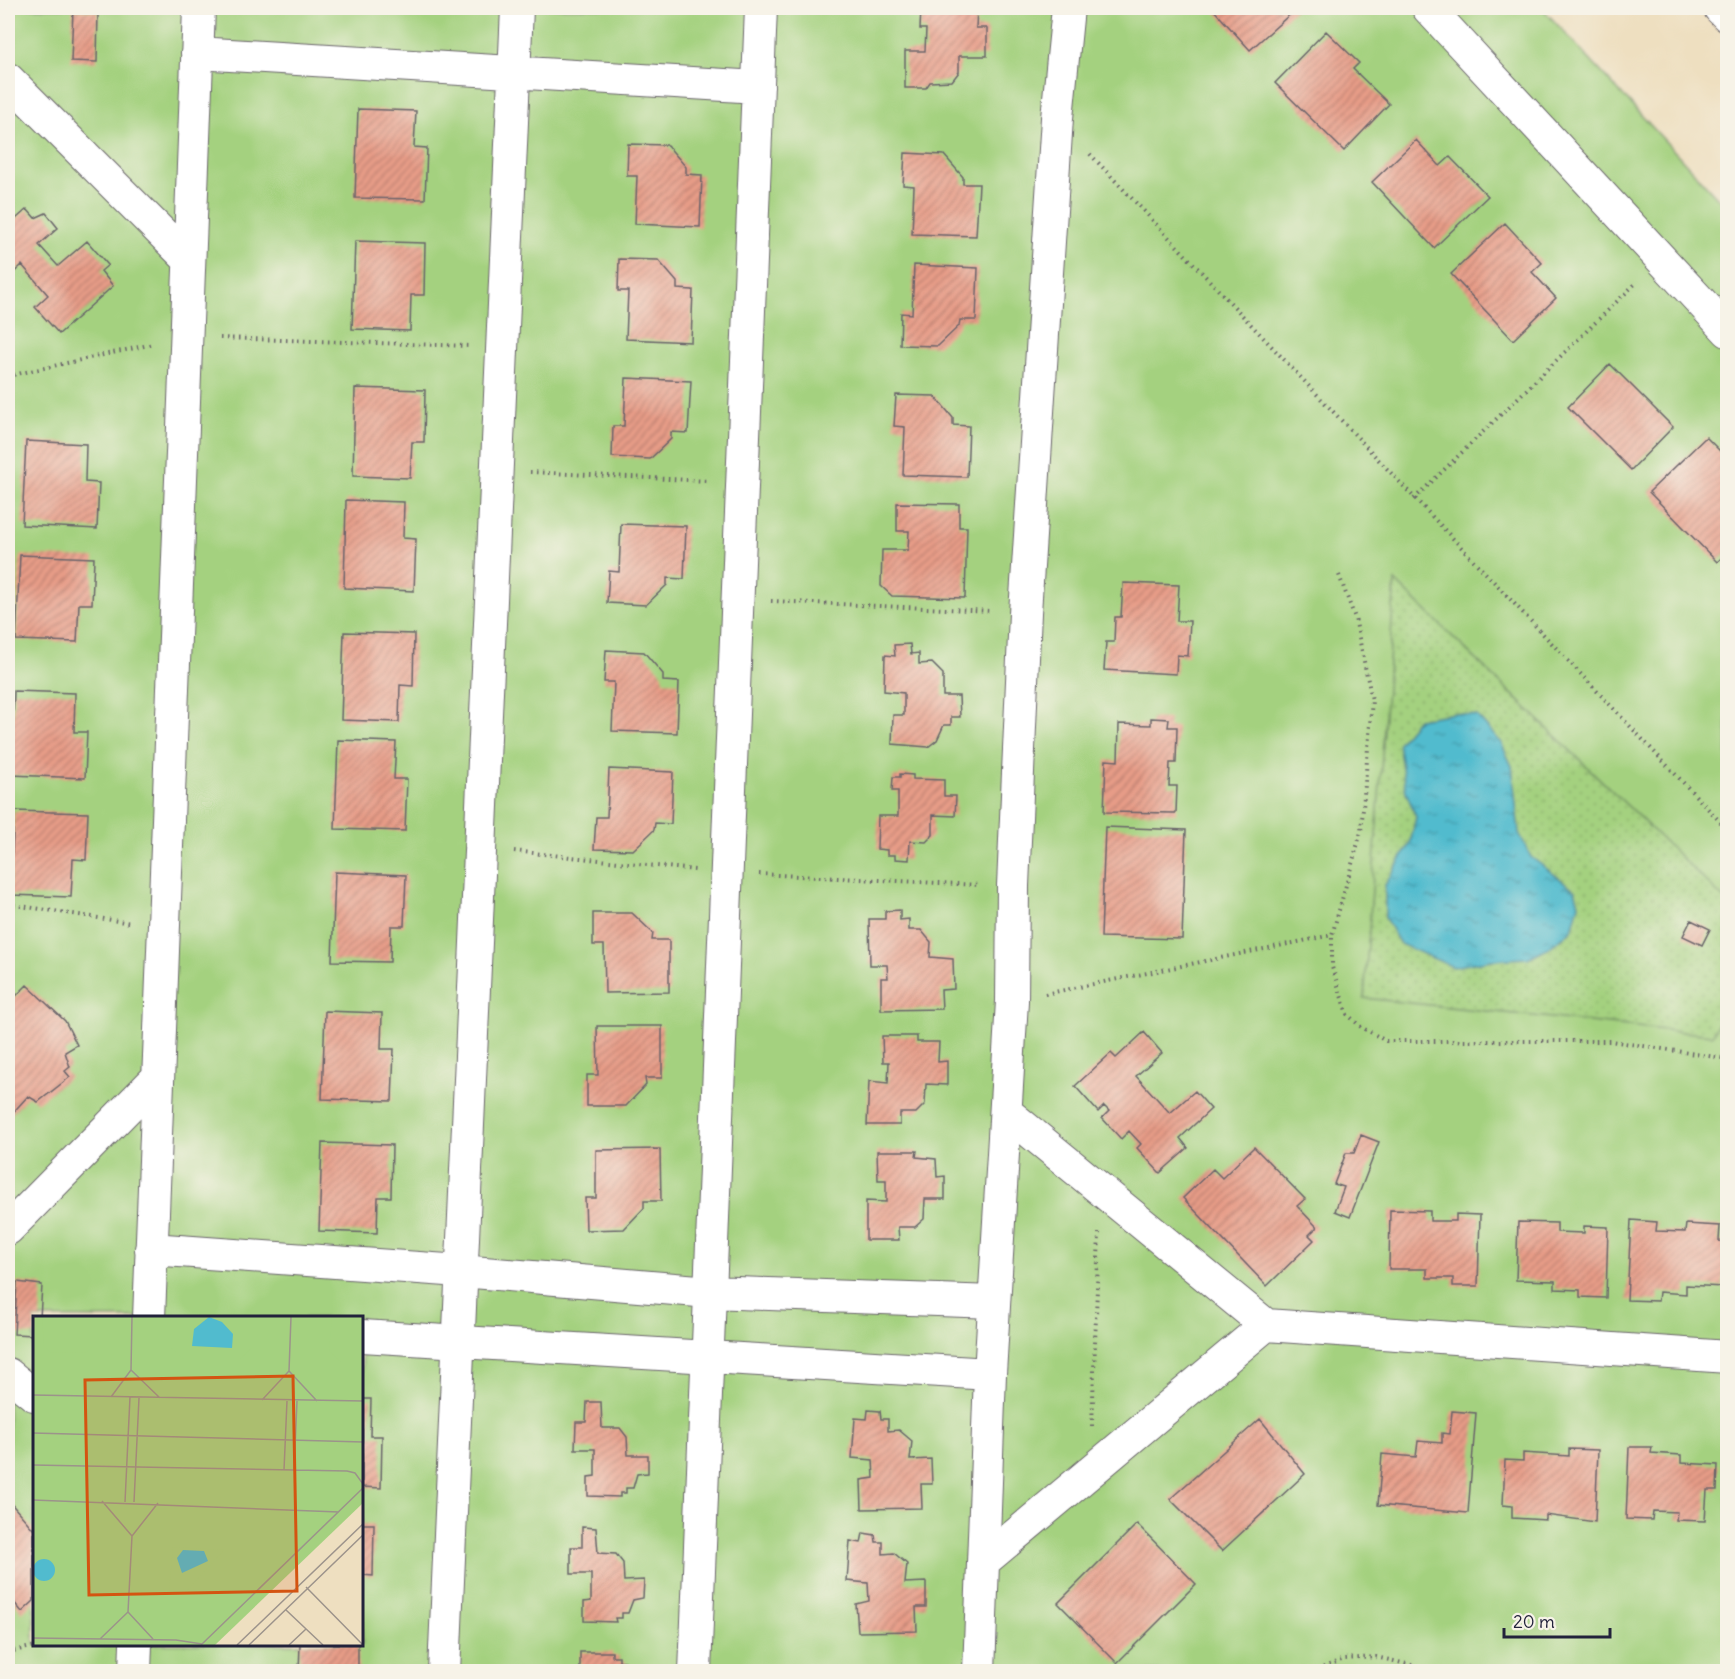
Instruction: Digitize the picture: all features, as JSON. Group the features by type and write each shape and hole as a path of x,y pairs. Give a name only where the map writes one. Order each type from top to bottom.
{"street":[{"path":"149,1316 199,8"},
{"path":"444,1671 517,8"},
{"path":"695,1671 758,87 752,8"},
{"path":"979,1671 990,1374 1012,1001 1013,886 1025,613 1057,118 1068,8"},
{"path":"1428,8 1728,331"},
{"path":"1720,8 1728,16"},
{"path":"197,53 758,87"},
{"path":"8,79 189,260"},
{"path":"8,1228 158,1077"},
{"path":"1006,1112 1266,1325 1728,1357"},
{"path":"151,1249 461,1270 710,1292 994,1302"},
{"path":"983,1562 1266,1325"},
{"path":"363,1336 990,1374"},
{"path":"8,1374 33,1394"},
{"path":"135,1671 136,1646"}],"path":[{"path":"1057,118 1728,830"},
{"path":"1414,499 1660,258"},
{"path":"8,376 186,336 502,347"},
{"path":"497,470 742,483"},
{"path":"1339,575 1355,618 1372,700 1368,770 1361,832 1332,935 1332,967 1347,1014 1361,1027 1386,1041 1498,1039 1611,1041 1728,1059"},
{"path":"738,600 1025,613"},
{"path":"8,904 164,928"},
{"path":"1012,1001 1332,935"},
{"path":"1090,1472 1101,1189"},
{"path":"8,1652 36,1646"},
{"path":"1312,1671 1344,1659 1376,1657 1425,1668 1465,1671"},
{"path":"1630,1671 1672,1669 1680,1671"},
{"path":"1509,1671 1567,1671"}],"green space":[{"path":"8,8 1542,8 1727,208 1727,1671 8,1672"},
{"path":"1395,581 1727,902 1727,1007 1712,1035 1364,998"}],"water":[{"path":"1455,713 1477,716 1501,743 1512,766 1519,833 1531,857 1575,890 1579,904 1572,930 1551,946 1528,958 1491,960 1453,967 1400,944 1385,918 1385,885 1410,844 1416,817 1406,792 1398,743 1418,719"}],"building":[{"path":"921,8 977,8 976,28 987,28 987,56 959,56 959,72 952,81 930,82 926,88 905,88 905,51 925,51 926,29 920,29"},
{"path":"1212,8 1297,8 1250,50"},
{"path":"73,10 98,11 97,62 71,61"},
{"path":"1326,31 1359,63 1353,69 1389,104 1344,151 1275,83"},
{"path":"358,109 416,111 414,147 427,148 425,199 355,198"},
{"path":"1416,140 1440,166 1450,157 1488,196 1434,248 1372,182"},
{"path":"628,144 667,145 686,167 686,174 702,175 700,227 635,224 637,176 627,176"},
{"path":"905,153 944,155 963,177 963,184 979,184 976,236 912,234 914,186 903,185"},
{"path":"27,209 35,218 46,213 58,228 39,245 58,266 87,241 108,265 101,271 113,286 59,334 35,307 48,295 22,265 8,278 8,226"},
{"path":"1505,223 1542,263 1532,272 1556,298 1513,340 1451,274"},
{"path":"355,241 425,243 424,295 411,295 410,331 352,329"},
{"path":"619,259 658,260 677,282 677,289 693,290 691,342 626,339 628,291 618,291"},
{"path":"914,265 978,268 976,320 960,320 959,326 938,346 900,345 901,313 912,314"},
{"path":"1610,364 1673,427 1631,470 1568,407"},
{"path":"626,378 691,381 688,433 671,432 671,439 650,459 612,457 613,426 624,426"},
{"path":"355,388 425,390 424,442 412,442 410,478 353,476"},
{"path":"896,395 935,396 953,418 953,425 969,426 967,477 903,475 905,427 894,426"},
{"path":"1706,437 1728,459 1728,552 1717,562 1649,492"},
{"path":"26,441 86,444 85,482 99,483 97,529 22,525"},
{"path":"346,500 404,502 403,538 416,539 414,591 344,588"},
{"path":"897,503 959,504 959,527 967,527 965,598 892,596 881,586 882,550 908,550 909,531 897,531"},
{"path":"621,524 686,526 684,579 667,578 667,585 646,605 607,603 609,571 619,572"},
{"path":"20,555 94,558 92,604 79,604 77,642 16,640"},
{"path":"1123,583 1179,585 1177,621 1190,621 1188,656 1177,655 1176,674 1104,670 1106,642 1114,642 1115,617 1121,617"},
{"path":"344,632 414,634 413,686 400,685 399,722 341,720"},
{"path":"910,644 911,654 919,653 919,664 932,663 943,674 943,696 959,696 960,717 951,717 951,725 944,725 937,740 928,747 892,744 893,715 904,715 904,693 884,691 885,655 895,656 894,645"},
{"path":"606,650 644,652 663,674 663,681 679,682 677,733 612,731 614,682 604,682"},
{"path":"14,691 75,693 74,732 87,732 85,778 11,775"},
{"path":"1151,718 1169,719 1168,727 1177,727 1176,763 1170,763 1169,786 1177,786 1176,813 1104,812 1106,760 1118,761 1119,724 1151,725"},
{"path":"338,740 396,742 394,779 407,779 405,831 335,829"},
{"path":"609,769 673,772 671,824 655,823 654,830 633,850 594,849 596,817 607,817"},
{"path":"900,774 913,775 913,779 944,780 944,796 956,796 955,816 933,815 933,835 926,842 910,841 909,860 895,859 895,855 887,855 887,850 877,849 878,816 898,816 898,791 892,791 893,777 900,777"},
{"path":"14,811 88,813 86,860 73,859 71,897 10,895"},
{"path":"1105,827 1186,830 1182,939 1101,937"},
{"path":"335,872 406,875 404,926 391,926 390,962 332,961"},
{"path":"900,910 900,920 909,919 909,930 921,930 931,942 930,957 953,959 954,989 941,990 942,1009 881,1010 881,978 888,978 887,965 870,965 869,919 885,919 885,911"},
{"path":"593,913 632,913 653,933 652,940 669,940 669,992 605,993 604,945 593,945"},
{"path":"1691,920 1710,929 1702,945 1683,936"},
{"path":"27,985 65,1021 77,1045 65,1052 70,1067 65,1071 70,1077 38,1102 28,1096 8,1118 8,1004"},
{"path":"325,1011 382,1013 381,1049 394,1049 392,1101 322,1099"},
{"path":"597,1026 662,1026 662,1078 645,1078 646,1085 626,1106 587,1106 587,1075 598,1075"},
{"path":"1144,1032 1162,1053 1136,1076 1170,1113 1195,1091 1211,1109 1180,1138 1188,1148 1160,1173 1137,1148 1141,1144 1129,1131 1121,1139 1102,1118 1109,1111 1104,1106 1098,1112 1075,1086 1111,1053 1116,1058"},
{"path":"882,1036 917,1036 917,1042 939,1042 938,1062 947,1061 947,1085 926,1084 925,1104 916,1113 900,1113 900,1125 867,1125 869,1081 888,1083 889,1062 883,1062"},
{"path":"1361,1135 1379,1142 1350,1217 1335,1211 1344,1187 1334,1184 1346,1153 1354,1153"},
{"path":"322,1143 392,1145 391,1197 378,1197 377,1233 319,1231"},
{"path":"1254,1147 1305,1199 1297,1206 1317,1227 1309,1235 1314,1240 1267,1286 1183,1198 1213,1169 1222,1178"},
{"path":"660,1149 661,1201 644,1201 644,1208 624,1229 586,1230 585,1198 596,1198 596,1150"},
{"path":"877,1151 917,1151 916,1157 936,1159 937,1177 945,1176 945,1199 925,1199 924,1219 915,1227 898,1227 899,1240 866,1240 866,1201 886,1202 886,1180 878,1180"},
{"path":"1390,1210 1430,1211 1430,1221 1456,1221 1456,1214 1480,1215 1478,1286 1453,1286 1453,1278 1427,1278 1427,1269 1389,1269"},
{"path":"1631,1220 1657,1222 1656,1231 1685,1232 1686,1224 1720,1226 1719,1241 1726,1242 1723,1287 1686,1285 1686,1294 1659,1292 1658,1301 1627,1300"},
{"path":"1518,1222 1557,1223 1557,1232 1584,1233 1584,1226 1608,1227 1606,1298 1580,1297 1580,1290 1555,1289 1555,1281 1516,1280"},
{"path":"17,1282 42,1285 40,1316 33,1316 33,1335 14,1334"},
{"path":"363,1399 371,1399 370,1436 382,1436 381,1488 363,1487"},
{"path":"587,1402 601,1402 602,1428 620,1428 627,1437 628,1455 648,1455 648,1473 637,1474 633,1488 626,1488 626,1493 620,1493 620,1497 588,1496 588,1477 595,1476 595,1449 575,1449 576,1422 586,1422"},
{"path":"868,1410 880,1411 881,1419 888,1419 888,1431 899,1430 912,1441 910,1460 931,1459 932,1484 921,1484 922,1508 862,1509 861,1480 874,1478 873,1460 852,1458 855,1418 867,1419"},
{"path":"1452,1411 1476,1413 1468,1513 1378,1505 1382,1454 1416,1457 1418,1441 1442,1443 1442,1433 1450,1434"},
{"path":"1260,1419 1305,1474 1222,1551 1170,1499"},
{"path":"1629,1447 1652,1447 1651,1453 1681,1455 1681,1463 1718,1465 1717,1490 1707,1490 1705,1521 1676,1520 1677,1512 1653,1511 1652,1520 1626,1519"},
{"path":"1569,1449 1598,1450 1595,1522 1546,1515 1546,1520 1512,1518 1512,1506 1503,1505 1505,1460 1523,1461 1523,1453 1569,1456"},
{"path":"8,1500 33,1529 33,1602 22,1612 8,1595"},
{"path":"363,1524 374,1524 373,1576 363,1575"},
{"path":"1137,1524 1196,1584 1117,1663 1058,1603"},
{"path":"582,1527 596,1528 598,1553 616,1554 623,1563 624,1581 644,1580 643,1598 633,1600 628,1613 622,1613 622,1618 615,1618 616,1622 584,1621 584,1602 591,1601 591,1574 571,1574 571,1547 582,1547"},
{"path":"863,1533 875,1535 876,1542 883,1542 883,1554 894,1553 907,1564 905,1583 926,1582 926,1607 916,1607 917,1631 858,1632 856,1604 869,1601 868,1583 847,1581 850,1541 861,1543"},
{"path":"300,1646 358,1646 358,1672 299,1672"},
{"path":"580,1652 612,1652 612,1656 619,1656 619,1661 625,1661 628,1672 580,1671"},
{"path":"888,1668 914,1668 914,1672 888,1672"}]}
